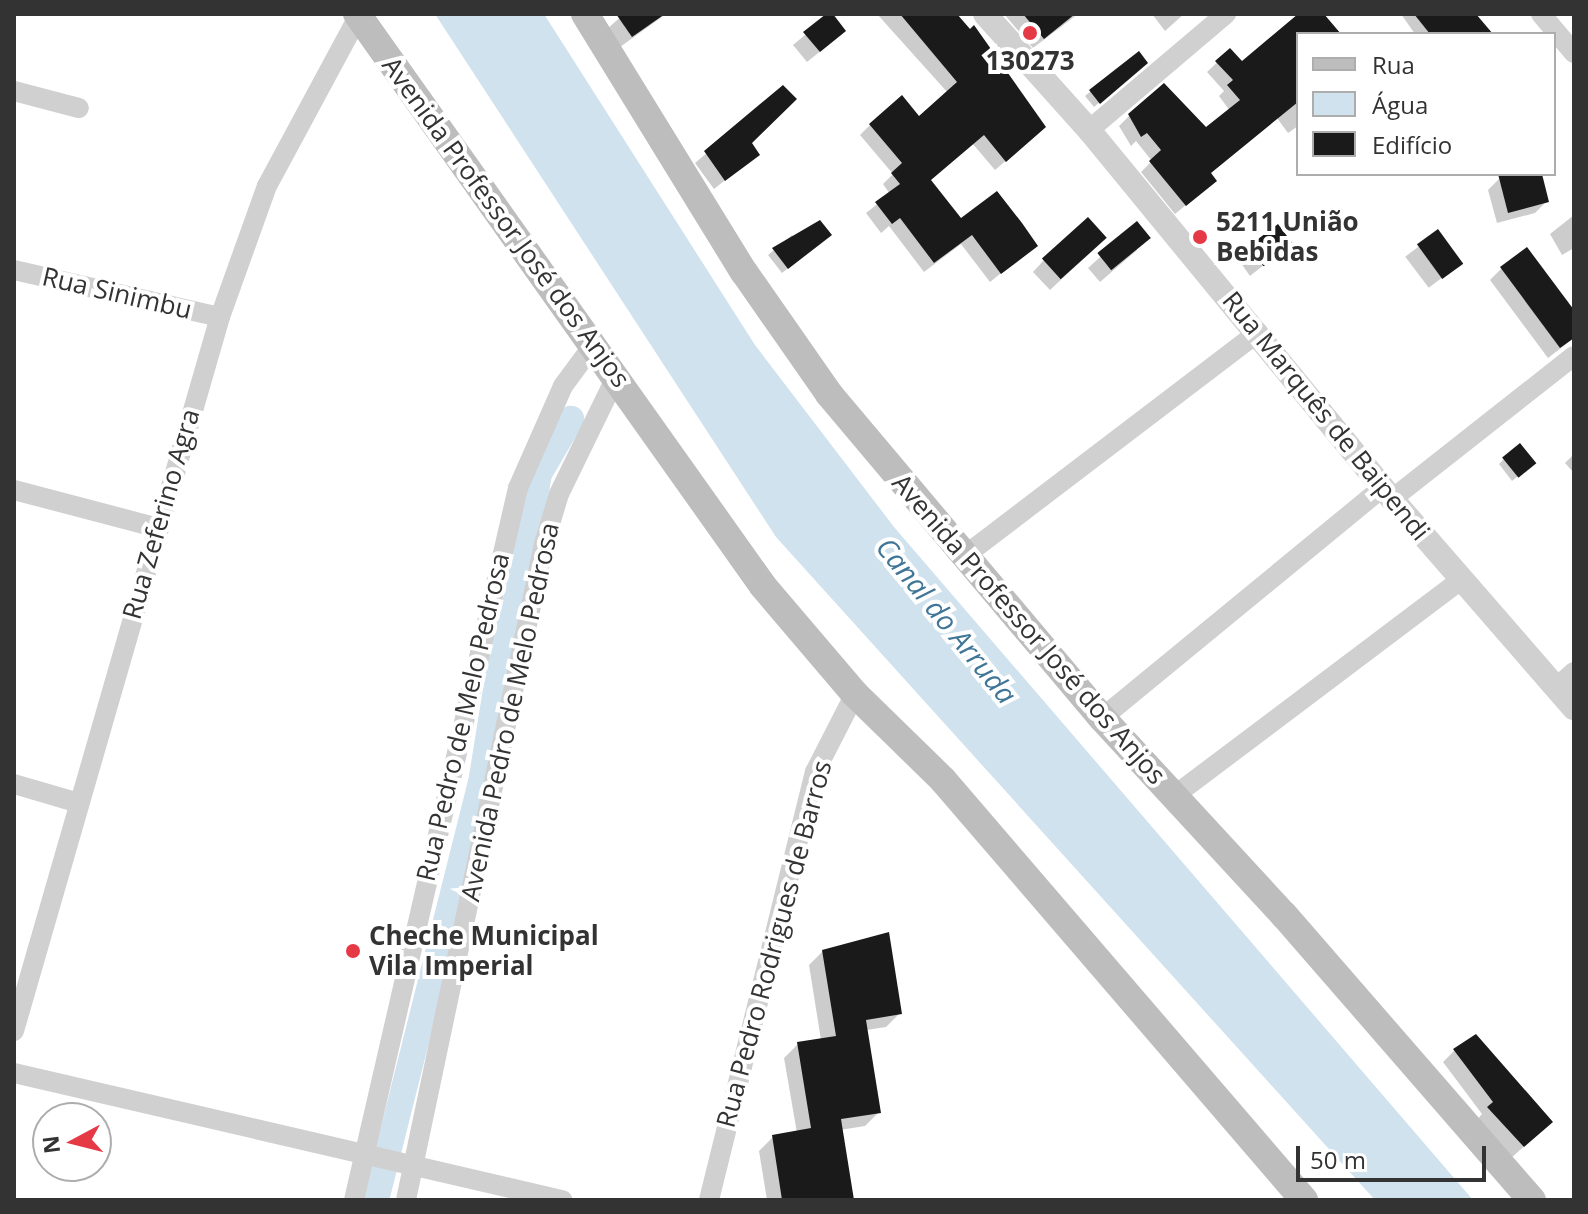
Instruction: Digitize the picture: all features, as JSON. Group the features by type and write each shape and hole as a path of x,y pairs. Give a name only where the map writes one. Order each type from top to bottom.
{"main road":[{"name":"Avenida Professor José dos Anjos","path":"585,14 744,272 812,369 963,557 1102,718 1532,1200"},
{"name":"Avenida Professor José dos Anjos","path":"358,16 594,344 763,586 855,694 943,780 1304,1200"}],"street":[{"name":"Rua Marquês de Baipendi","path":"985,14 1089,130 1462,579 1565,680 1574,708"},
{"path":"1089,130 1226,14"},
{"path":"1541,14 1574,53"},
{"name":"Rua Zeferino Agra","path":"14,1031 155,527 220,317 267,186 358,16"},
{"path":"14,91 79,108"},
{"name":"Rua Sinimbu","path":"14,270 220,317"},
{"path":"963,557 1258,332"},
{"name":"Rua Pedro de Melo Pedrosa","path":"354,1200 369,1156 518,488 563,386 594,344"},
{"path":"1102,718 1388,493 1574,356"},
{"name":"Avenida Pedro de Melo Pedrosa","path":"406,1200 544,544 559,494 616,377"},
{"path":"14,490 155,527"},
{"path":"1174,796 1462,579"},
{"name":"Rua Pedro Rodrigues de Barros","path":"709,1200 815,772 855,694"},
{"path":"14,784 79,803"},
{"path":"14,1073 562,1200"}],"water":[{"name":"Canal do Arruda","path":"435,14 544,14 755,345 894,527 1473,1200 1375,1200 776,537"}],"building":[{"path":"616,14 665,14 632,37"},
{"path":"826,14 833,14 846,31 820,52 803,32"},
{"path":"900,14 957,14 970,29 974,25 1046,127 1006,162 984,135 931,180 961,218 997,191 1022,223 1038,246 1001,274 972,235 934,263 900,218 892,224 875,202 900,184 891,173 902,163 869,124 902,95 919,116 957,82"},
{"path":"1023,14 1075,14 1044,39"},
{"path":"1298,14 1324,14 1339,32 1296,32 1296,104 1211,173 1217,181 1186,206 1149,161 1161,150 1147,133 1141,137 1128,114 1164,83 1206,127 1240,100 1227,85 1233,80 1215,61 1230,48 1242,61"},
{"path":"1414,14 1476,14 1491,32 1428,32"},
{"path":"1139,51 1148,63 1100,104 1089,90"},
{"path":"783,85 797,99 752,143 760,155 725,181 704,151"},
{"path":"1499,176 1542,176 1549,202 1508,213"},
{"path":"1088,217 1107,238 1061,279 1042,258"},
{"path":"820,220 832,235 788,269 772,248"},
{"path":"1137,221 1151,238 1111,270 1097,253"},
{"path":"1278,224 1293,244 1263,266 1248,246"},
{"path":"1438,229 1463,264 1442,279 1417,244"},
{"path":"1527,247 1574,310 1574,338 1560,348 1500,267"},
{"path":"1520,443 1536,463 1518,478 1502,457"},
{"path":"889,932 902,1014 866,1020 881,1113 841,1119 854,1200 782,1200 772,1135 811,1128 797,1042 836,1036 822,950"},
{"path":"1476,1034 1553,1122 1524,1147 1487,1107 1493,1102 1453,1049"}],"waterway":[{"path":"376,1200 482,777 505,633 518,594 539,474 571,419"}],"place":[{"name":"130273","path":"1030,33"},
{"name":"5211 União Bebidas","path":"1200,237"},
{"name":"Cheche Municipal Vila Imperial","path":"353,951"}]}
